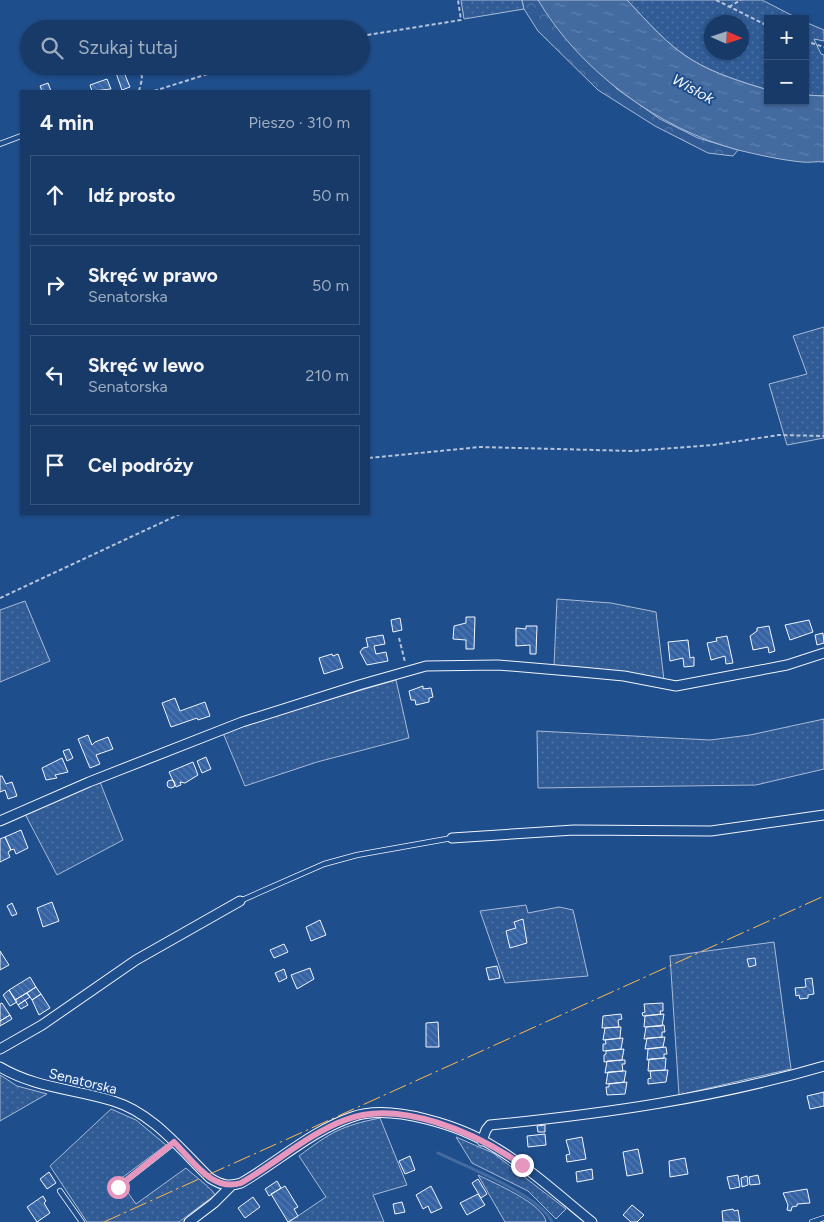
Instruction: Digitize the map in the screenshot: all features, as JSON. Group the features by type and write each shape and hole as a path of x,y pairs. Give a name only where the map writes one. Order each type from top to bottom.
{"street":[{"path":"0,821 182,744 292,705 406,671 446,665 498,665 624,676 676,686 788,665 824,653"},
{"path":"452,838 574,830 710,831 824,815"},
{"path":"0,1049 42,1025 136,960 240,901"},
{"path":"482,1141 490,1125 618,1111 747,1087 824,1066"},
{"name":"Senatorska","path":"0,1067 33,1082 113,1101 128,1107 154,1124 210,1178 219,1184 231,1186"},
{"path":"189,1222 214,1203 231,1186 250,1178 343,1120 365,1113 395,1114 426,1120 494,1146 522,1165 592,1222"}],"lane":[{"path":"0,144 20,136"},
{"path":"240,901 302,872 324,864 357,855 452,838"},
{"path":"118,1187 174,1142"},
{"path":"60,1190 82,1222"},
{"path":"812,1222 824,1218"}],"path":[{"path":"370,35 461,20 458,0"},
{"path":"716,0 764,24"},
{"path":"728,7 741,0"},
{"path":"809,42 824,47"},
{"path":"139,90 142,75"},
{"path":"157,90 205,75"},
{"path":"370,458 480,447 633,451 713,445 779,435 824,436"},
{"path":"0,598 178,515"},
{"path":"399,638 406,671"}],"green space":[{"path":"461,0 522,0 524,9 464,19"},
{"path":"522,0 538,0 581,54 617,89 660,119 698,138 738,150 733,156 708,153 655,126 598,90 538,31 524,9"},
{"path":"627,0 762,0 791,15 764,15 764,89 719,74 692,60 666,40"},
{"path":"809,24 824,30 824,41 814,39 821,54 824,55 824,96 809,95"},
{"path":"824,327 824,438 787,445 769,384 807,374 793,336"},
{"path":"557,599 611,603 656,612 664,680 554,666"},
{"path":"25,601 50,661 0,682 0,610"},
{"path":"396,680 409,738 317,762 245,786 223,733 296,709"},
{"path":"824,719 824,769 756,785 538,788 537,731 710,740 750,735"},
{"path":"100,782 123,840 57,875 25,814"},
{"path":"526,905 528,913 559,907 573,910 588,976 505,983 480,911"},
{"path":"774,942 791,1069 679,1095 670,956"},
{"path":"0,1075 17,1086 47,1094 0,1121"},
{"path":"111,1109 136,1120 166,1145 119,1180 136,1204 186,1168 215,1195 179,1222 87,1222 50,1166"},
{"path":"380,1118 407,1185 373,1195 384,1222 289,1222 326,1197 299,1156 337,1131"},
{"path":"456,1137 493,1153 566,1209 556,1219 528,1191 472,1163"},
{"path":"478,1175 528,1201 543,1215 546,1222 505,1222"}],"water":[{"name":"Wisłok","path":"538,0 627,0 658,32 683,54 719,74 764,89 764,105 809,105 809,95 824,96 824,162 794,161 738,150 679,128 624,94 599,73 555,26"}],"building":[{"path":"117,75 125,75 130,87 122,90"},
{"path":"107,79 111,89 92,90 90,85"},
{"path":"48,83 51,90 42,90 40,86"},
{"path":"466,617 475,617 474,649 466,649 466,640 453,639 454,626 466,623"},
{"path":"400,618 402,630 393,632 391,620"},
{"path":"809,620 813,632 790,640 785,625"},
{"path":"526,626 537,626 536,654 530,654 530,645 516,646 516,628 526,629"},
{"path":"769,626 775,651 769,653 768,647 753,650 750,636 757,631 757,628"},
{"path":"823,633 824,643 817,645 815,635"},
{"path":"383,635 385,644 374,646 376,654 386,652 388,661 367,665 360,652 363,648 368,647 366,638"},
{"path":"727,636 733,663 726,664 725,656 711,660 707,643 717,641 716,638"},
{"path":"688,640 690,658 694,657 694,666 684,667 683,658 670,661 668,642"},
{"path":"332,654 333,656 338,654 343,668 324,674 319,658"},
{"path":"423,686 423,689 431,688 433,697 429,698 429,702 416,705 415,700 411,700 409,691"},
{"path":"175,698 180,711 205,702 210,716 198,720 197,718 171,727 162,703"},
{"path":"88,735 92,745 108,737 113,749 96,755 100,764 90,768 78,739"},
{"path":"69,749 73,758 67,761 63,751"},
{"path":"206,757 211,769 202,773 197,761"},
{"path":"62,758 68,772 55,775 57,778 46,780 42,768"},
{"path":"193,762 198,775 185,783 180,782 181,785 176,787 169,772"},
{"path":"0,776 2,776 6,784 12,782 17,796 8,799 5,790 0,792"},
{"path":"171,780 175,784 171,788 167,784"},
{"path":"21,830 28,848 16,854 14,849 11,850 5,837"},
{"path":"5,837 11,850 8,852 10,857 0,862 0,839"},
{"path":"52,902 59,921 43,927 37,908"},
{"path":"12,903 17,914 12,916 7,906"},
{"path":"523,919 527,943 510,948 506,931 516,928 514,922"},
{"path":"320,920 326,935 311,941 306,927"},
{"path":"284,944 288,952 274,958 270,950"},
{"path":"0,951 9,965 0,970"},
{"path":"755,958 756,965 749,967 747,959"},
{"path":"497,966 500,978 489,980 486,968"},
{"path":"310,968 314,979 297,989 291,975"},
{"path":"284,969 287,978 279,982 275,973"},
{"path":"30,977 36,987 15,1000 9,990"},
{"path":"812,978 814,994 808,995 808,998 800,999 799,995 796,996 795,988 806,987 805,979"},
{"path":"36,987 41,994 32,1000 27,993"},
{"path":"9,990 17,1002 10,1006 3,995"},
{"path":"27,993 30,997 18,1005 15,1000"},
{"path":"41,994 50,1008 39,1015 32,1000"},
{"path":"25,1000 28,1005 21,1009 18,1005"},
{"path":"2,1003 10,1015 0,1021 0,1004"},
{"path":"663,1003 663,1011 660,1011 661,1014 643,1016 642,1013 645,1012 644,1004"},
{"path":"621,1014 622,1019 618,1020 619,1027 602,1028 603,1016"},
{"path":"664,1014 662,1026 644,1027 645,1016"},
{"path":"10,1015 12,1019 0,1026 0,1021"},
{"path":"438,1022 439,1047 426,1047 426,1023"},
{"path":"664,1025 665,1032 662,1032 662,1037 644,1039 646,1027"},
{"path":"621,1027 620,1038 603,1040 605,1028"},
{"path":"665,1037 663,1047 645,1049 647,1038"},
{"path":"623,1038 621,1049 603,1051 603,1044 606,1044 605,1040"},
{"path":"666,1047 667,1054 664,1054 664,1058 647,1060 648,1049"},
{"path":"624,1049 622,1060 604,1062 606,1051"},
{"path":"666,1058 665,1070 648,1071 649,1059"},
{"path":"625,1060 625,1064 622,1064 623,1071 605,1073 607,1061"},
{"path":"668,1070 666,1082 648,1084 648,1079 651,1078 650,1071"},
{"path":"626,1071 624,1082 606,1084 608,1072"},
{"path":"627,1082 625,1094 607,1095 606,1087 609,1087 609,1084"},
{"path":"824,1092 824,1106 810,1109 807,1096"},
{"path":"545,1125 545,1132 538,1132 537,1126"},
{"path":"545,1134 546,1145 528,1147 527,1136"},
{"path":"582,1137 586,1159 567,1162 566,1155 570,1154 566,1140"},
{"path":"638,1149 643,1173 627,1176 623,1152"},
{"path":"410,1156 415,1170 405,1174 399,1161"},
{"path":"685,1158 688,1174 670,1177 669,1161"},
{"path":"592,1169 593,1179 577,1182 576,1172"},
{"path":"49,1172 56,1183 47,1189 40,1179"},
{"path":"738,1175 740,1187 730,1189 727,1177"},
{"path":"758,1175 760,1184 750,1185 749,1177"},
{"path":"747,1176 748,1185 742,1187 741,1178"},
{"path":"478,1179 487,1194 481,1198 472,1183"},
{"path":"277,1181 281,1188 269,1196 265,1189"},
{"path":"285,1186 298,1207 294,1209 298,1216 288,1222 271,1194"},
{"path":"431,1186 442,1208 431,1213 428,1206 423,1209 416,1195"},
{"path":"807,1189 810,1203 797,1204 797,1206 792,1207 791,1211 787,1210 788,1205 783,1193"},
{"path":"478,1194 485,1205 467,1215 460,1203"},
{"path":"43,1196 46,1201 44,1203 50,1213 37,1222 27,1207"},
{"path":"253,1197 260,1207 245,1218 238,1208"},
{"path":"402,1202 405,1212 395,1214 393,1204"},
{"path":"632,1205 644,1215 637,1222 631,1222 623,1215"},
{"path":"733,1209 734,1211 738,1210 740,1222 723,1222 722,1211"}],"waterway":[{"path":"438,1153 483,1173 518,1192 545,1212 552,1222"},
{"path":"182,1222 191,1215"}],"power":[{"path":"104,1222 824,896"}],"route":[{"path":"118,1187 174,1142 210,1178 219,1184 231,1186 241,1183 343,1120 365,1113 379,1112 410,1116 468,1134 494,1146 522,1165"}]}
